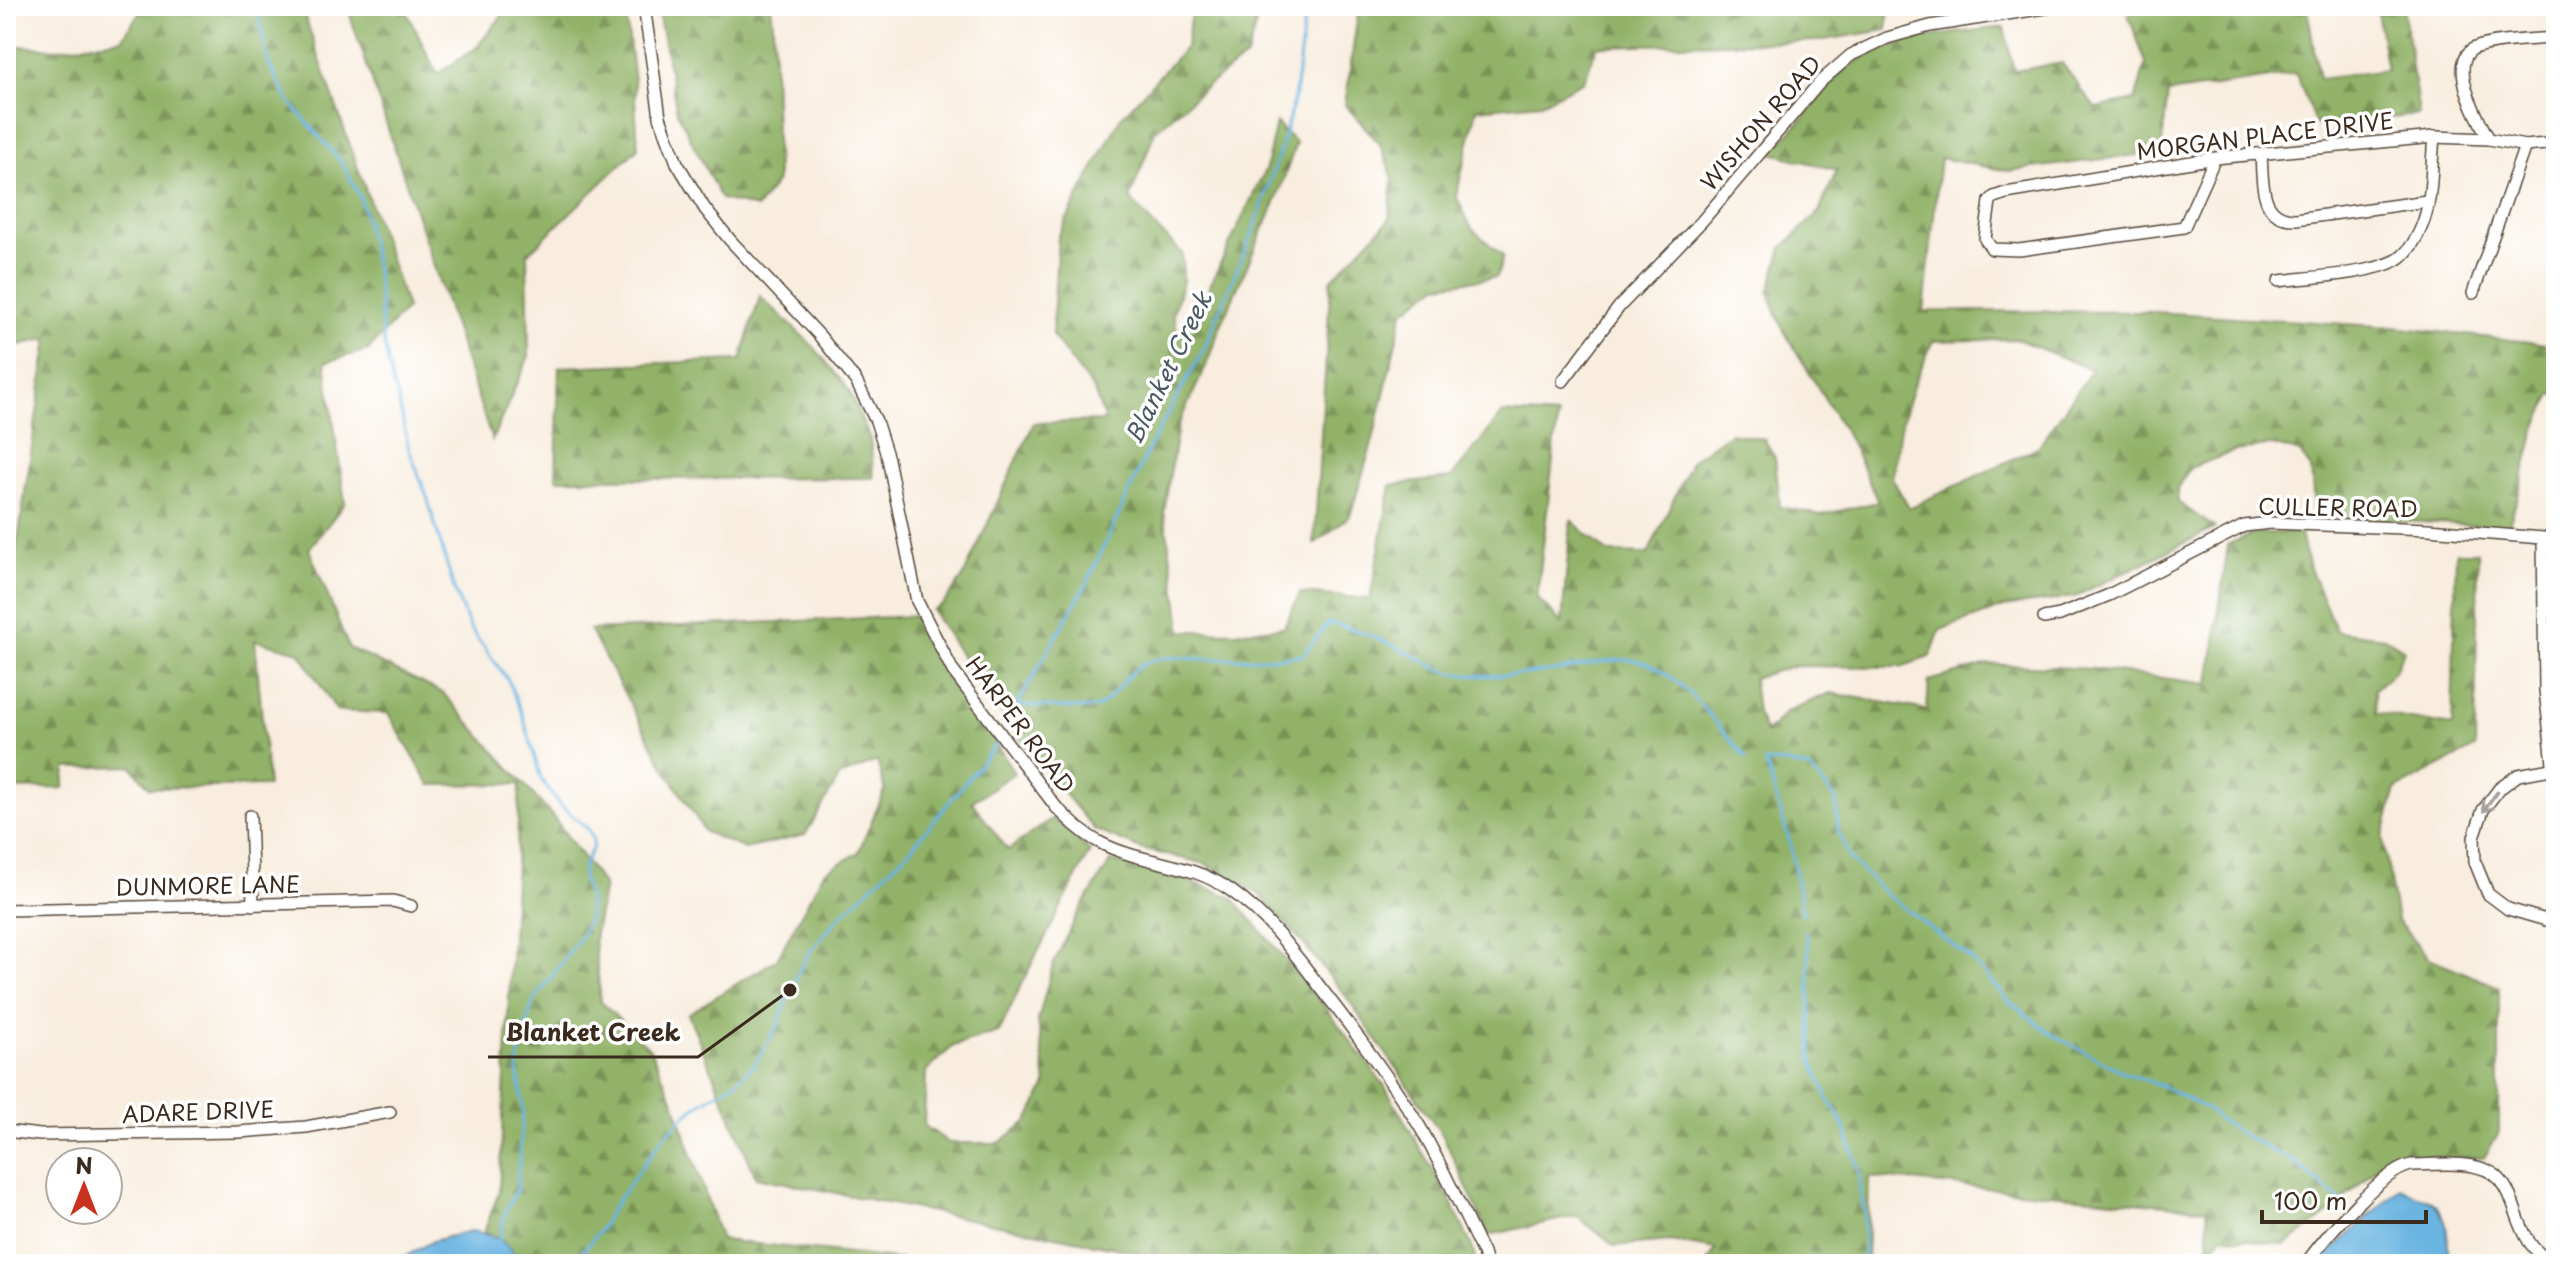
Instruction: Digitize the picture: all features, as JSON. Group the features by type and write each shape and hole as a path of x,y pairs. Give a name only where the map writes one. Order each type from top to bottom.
{"street":[{"name":"HARPER ROAD","path":"644,6 660,117 677,163 691,189 730,240 842,361 866,398 888,459 917,601 953,671 1056,807 1076,827 1100,843 1199,873 1218,883 1253,909 1280,937 1333,1002 1421,1129 1486,1264"},
{"name":"WISHON ROAD","path":"1563,381 1619,307 1702,221 1821,81 1851,55 1887,38 1930,26 2058,6"},
{"path":"2489,139 2475,114 2465,86 2465,61 2470,51 2512,42 2556,38"},
{"path":"2279,281 2378,267 2399,258 2422,227 2434,137"},
{"name":"MORGAN PLACE DRIVE","path":"2215,158 2184,227 2019,250 1992,249 1985,239 1990,201 1994,197 2047,186 2215,158 2434,137 2489,139 2525,146"},
{"path":"2473,293 2525,146 2556,143"},
{"path":"2261,154 2266,199 2273,213 2281,219 2427,201"},
{"name":"CULLER ROAD","path":"2044,618 2060,615 2109,595 2244,526 2270,523 2428,529 2550,539"},
{"path":"2550,539 2551,693 2556,791"},
{"path":"2554,768 2518,775 2499,789 2483,810 2474,837 2475,862 2488,894 2508,909 2556,921"},
{"path":"250,816 253,905"},
{"name":"DUNMORE LANE","path":"6,910 393,901 411,906"},
{"name":"ADARE DRIVE","path":"6,1131 67,1135 239,1132 306,1127 390,1112"},
{"path":"2307,1262 2331,1231 2382,1182 2393,1172 2411,1165 2456,1166 2495,1175 2535,1250 2556,1263"}],"green space":[{"path":"144,6 301,6 407,308 368,350 325,362 345,503 309,549 349,648 443,693 553,817 604,886 594,939 601,1002 650,1049 673,1099 721,1240 942,1264 515,1264 516,1259 500,1239 484,1232 499,1192 520,784 430,785 388,713 337,711 299,652 255,640 268,786 150,788 131,766 66,768 64,788 6,789 6,564 18,540 48,339 6,347 6,45 58,49 122,39"},
{"path":"347,6 404,6 437,74 476,48 510,6 625,6 638,148 527,254 529,356 492,440"},
{"path":"657,6 771,6 777,181 757,208 721,199 677,112"},
{"path":"1192,6 1261,6 1247,56 1155,131 1130,198 1182,253 1183,281 1173,314 1178,335 1196,315 1266,168 1276,123 1296,143 1278,196 1178,425 1164,512 1182,631 1235,632 1284,627 1300,593 1370,599 1391,485 1451,478 1503,413 1558,416 1537,598 1562,623 1571,520 1608,553 1648,554 1692,460 1730,433 1764,439 1775,458 1780,507 1821,515 1878,502 1851,442 1784,331 1769,293 1782,248 1819,212 1837,170 1771,153 1840,74 1876,52 1896,45 1939,35 2004,27 2014,71 2062,63 2095,108 2135,100 2146,63 2128,14 2151,6 2307,6 2319,79 2387,70 2376,6 2403,6 2419,115 2316,125 2296,74 2168,93 2161,152 2008,171 1940,158 1924,311 2155,312 2393,327 2556,345 2556,394 2552,394 2535,430 2508,527 2315,516 2311,469 2300,453 2273,445 2235,451 2190,468 2177,488 2178,502 2215,528 2074,597 2004,607 1940,630 1930,657 1900,667 1793,666 1753,678 1757,713 1766,733 1787,711 1830,693 1927,710 1929,681 1988,664 2093,669 2209,684 2228,544 2256,533 2301,533 2308,564 2336,631 2384,637 2404,650 2395,671 2375,689 2376,713 2452,726 2456,552 2478,552 2475,748 2396,789 2383,838 2397,921 2429,958 2499,987 2499,1132 2484,1158 2397,1155 2381,1163 2328,1214 2285,1245 2222,1236 2212,1248 2211,1264 2207,1209 1869,1177 1867,1264 1707,1264 1716,1249 1670,1241 1614,1246 1577,1216 1489,1235 1443,1136 1346,996 1292,930 1259,894 1203,863 1141,849 1095,830 1030,752 972,673 932,610 943,604 963,577 1034,423 1105,421 1094,391 1052,335 1058,236 1121,117 1186,47","holes":["2017,339 2092,370 2038,447 1909,508 1892,478 1902,422 1913,386 1933,341"]},
{"path":"1359,6 1889,6 1887,30 1817,41 1597,46 1584,81 1541,103 1477,109 1456,196 1472,229 1503,256 1497,277 1438,285 1403,312 1373,440 1350,516 1314,544 1331,280 1389,220 1393,178 1380,144 1345,105"},
{"path":"760,296 814,347 849,390 870,439 874,478 556,479 559,367 741,360"},
{"path":"915,616 933,657 988,729 1014,773 972,802 1008,850 1053,818 1090,851 999,1032 953,1046 926,1072 924,1125 949,1143 999,1143 1028,1121 1046,1085 1038,1020 1053,965 1076,917 1111,861 1178,877 1232,897 1315,994 1384,1085 1450,1200 1477,1264 1196,1264 756,1177 688,1014 777,959 824,872 858,853 885,790 877,761 840,776 805,835 745,849 705,832 667,772 590,630"}],"water":[{"path":"2400,1188 2429,1200 2441,1212 2446,1228 2449,1264 2317,1264"},
{"path":"470,1231 489,1235 506,1244 515,1254 515,1264 398,1264 401,1259 433,1241"}],"waterway":[{"path":"256,6 269,64 288,100 342,163 361,199 377,274 383,338 393,386 409,449 427,497 455,592 470,628 508,680 523,716 541,779 558,803 588,829 593,839 593,847 583,867 589,918 580,938 533,1002 520,1046 518,1070 523,1109 517,1189 505,1213 499,1242"},
{"name":"Blanket Creek","path":"1015,727 1017,705 1087,583 1153,440 1202,353 1254,229 1283,142 1295,94 1306,6"},
{"path":"1017,705 1098,707 1137,669 1160,659 1303,655 1328,623 1369,635 1438,668 1458,674 1519,674 1616,660 1640,661 1678,683 1746,758"},
{"name":"Blanket Creek","path":"572,1264 600,1230 662,1139 681,1119 736,1082 754,1065 778,1025 790,990 808,954 838,918 910,850 998,742"},
{"path":"1765,762 1810,769 1836,799 1838,831 1850,859 1885,893 1971,959 2007,1000 2053,1035 2123,1072 2162,1086 2205,1108 2228,1126 2292,1160 2347,1206"},
{"path":"1766,763 1790,843 1803,914"},
{"path":"1805,931 1812,1060 1828,1099 1842,1121 1860,1173 1864,1209 1864,1264"}],"place":[{"name":"Blanket Creek","path":"790,990"}]}
